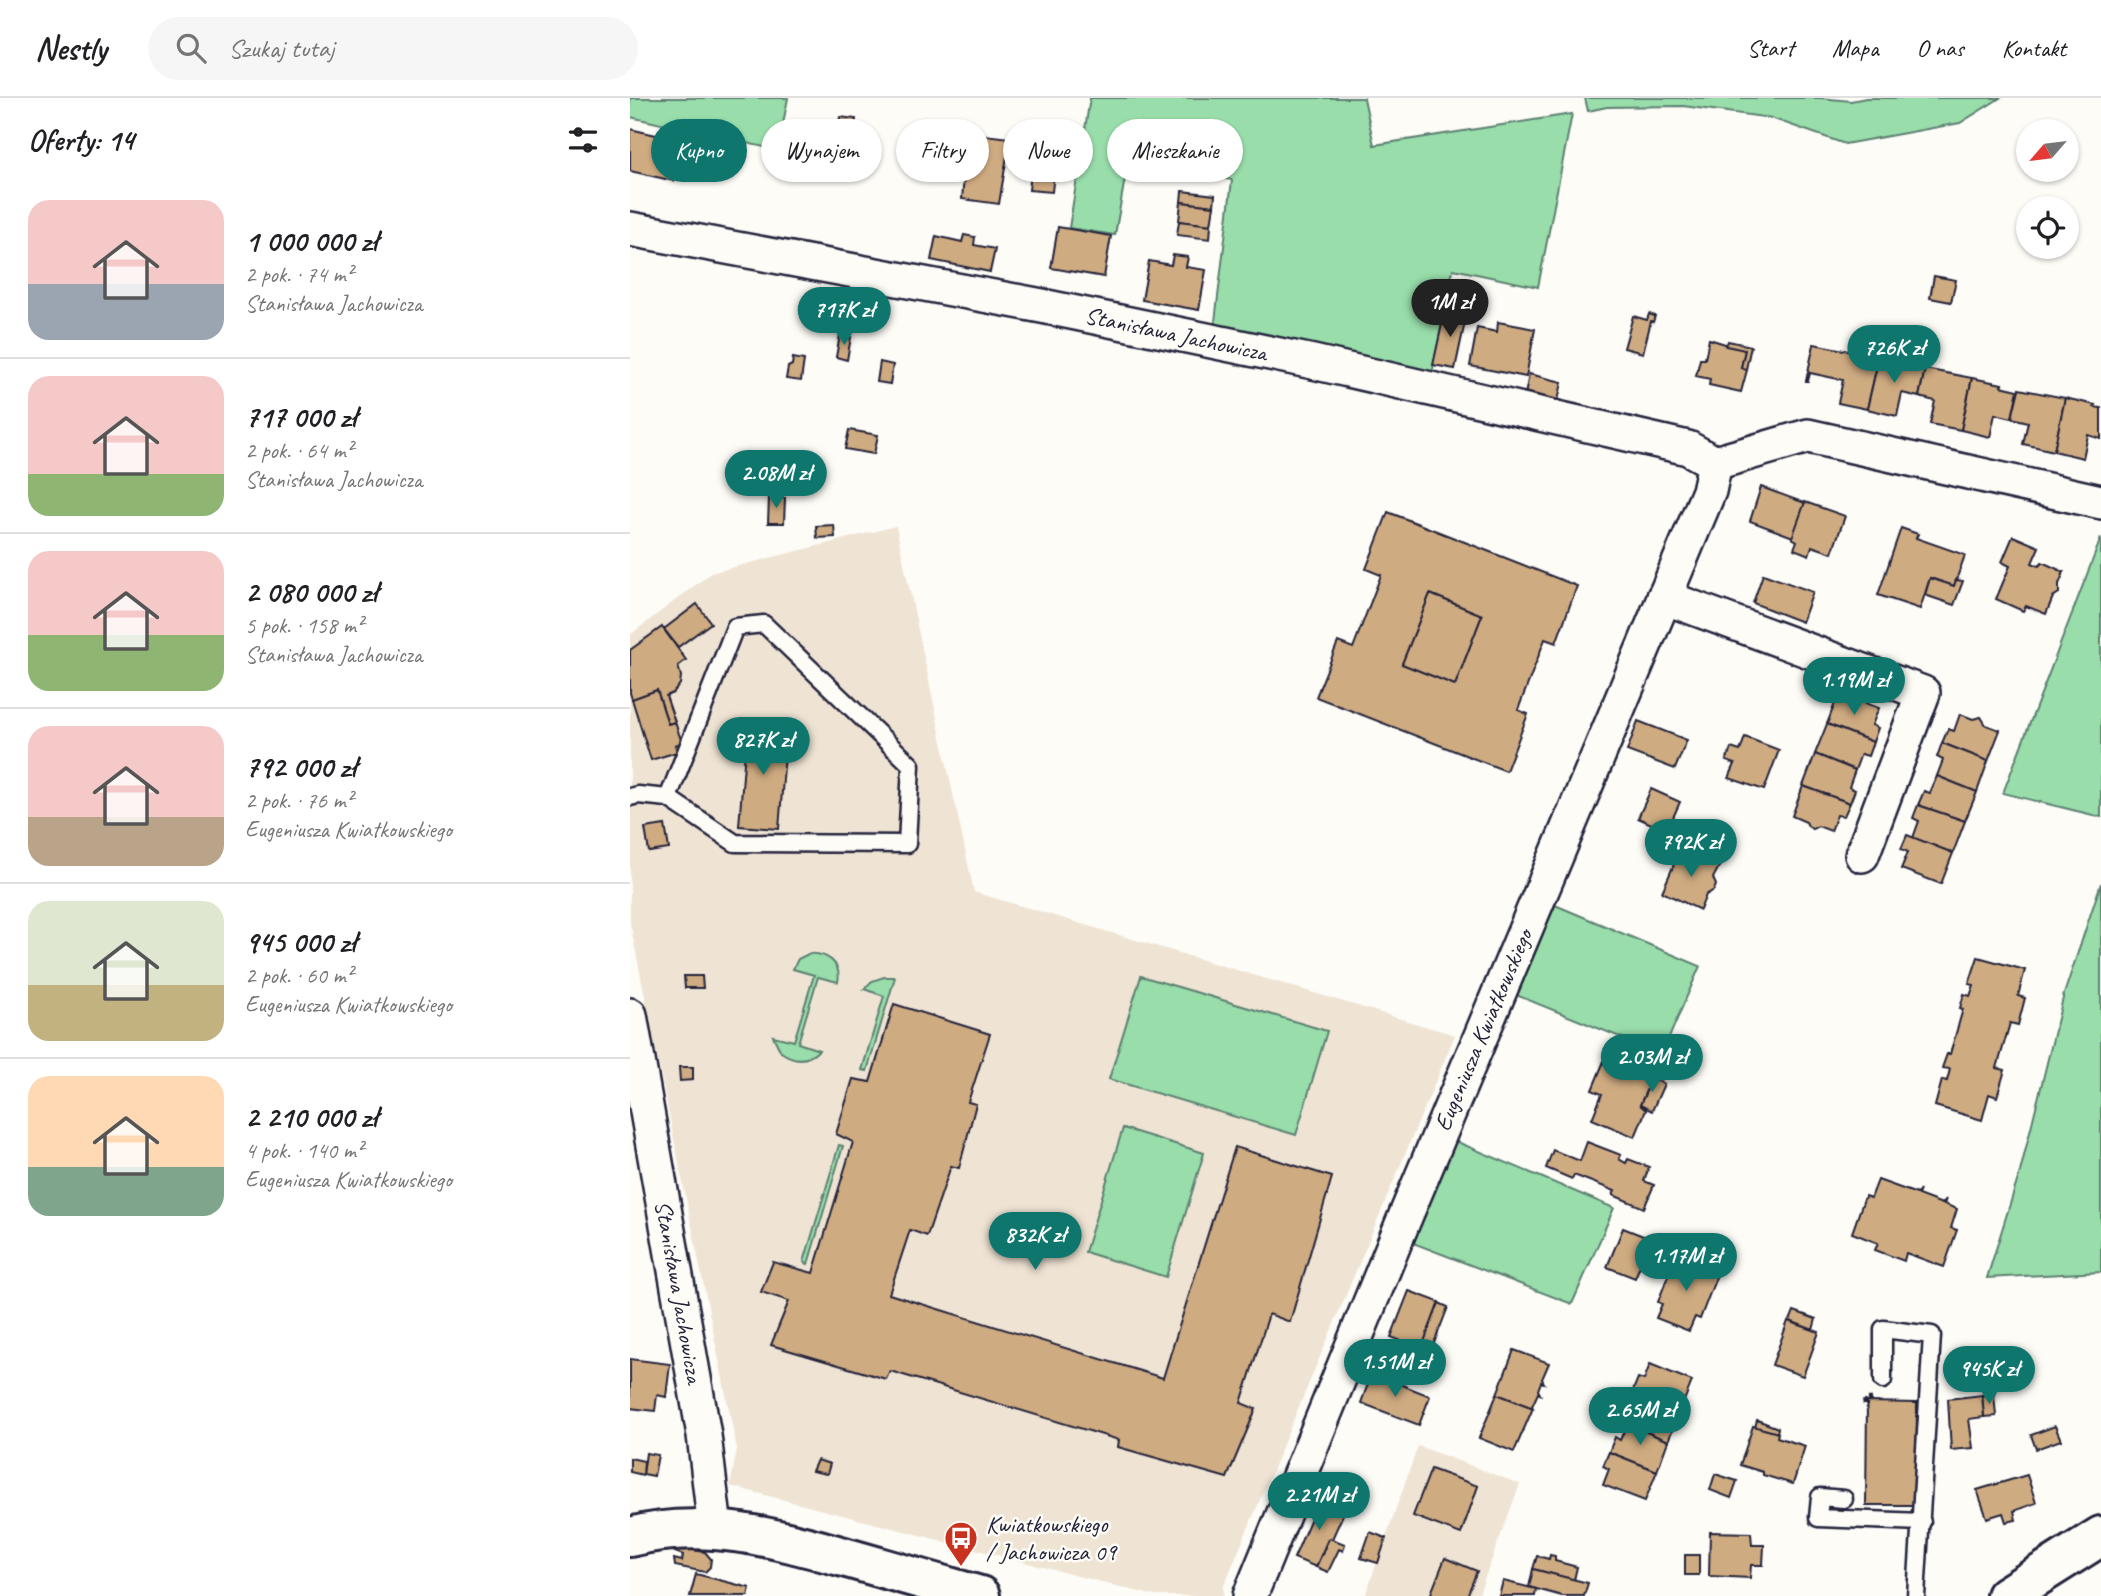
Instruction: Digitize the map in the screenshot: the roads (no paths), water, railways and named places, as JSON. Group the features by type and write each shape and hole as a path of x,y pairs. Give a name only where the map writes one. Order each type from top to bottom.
{"street":[{"name":"Stanisława Jachowicza","path":"630,229 1042,306 1313,362 1688,447 1715,463"},
{"path":"1715,463 1808,436 2101,502"},
{"name":"Eugeniusza Kwiatkowskiego","path":"1250,1596 1397,1234 1709,491 1715,463"},
{"path":"1664,597 1923,693 1862,855"},
{"name":"Stanisława Jachowicza","path":"630,1015 704,1435 715,1529"},
{"path":"630,1537 681,1530 746,1532 981,1596"},
{"path":"2006,1596 2101,1536"}],"lane":[{"path":"630,797 638,795 668,798 735,843 907,844 911,765 764,624 735,627 668,798"},
{"path":"1882,1380 1883,1329 1932,1335 1916,1596"},
{"path":"1844,1499 1820,1497 1818,1518 1922,1522"}],"place":[{"name":"Kwiatkowskiego / Jachowicza 09","path":"961,1568"}]}
